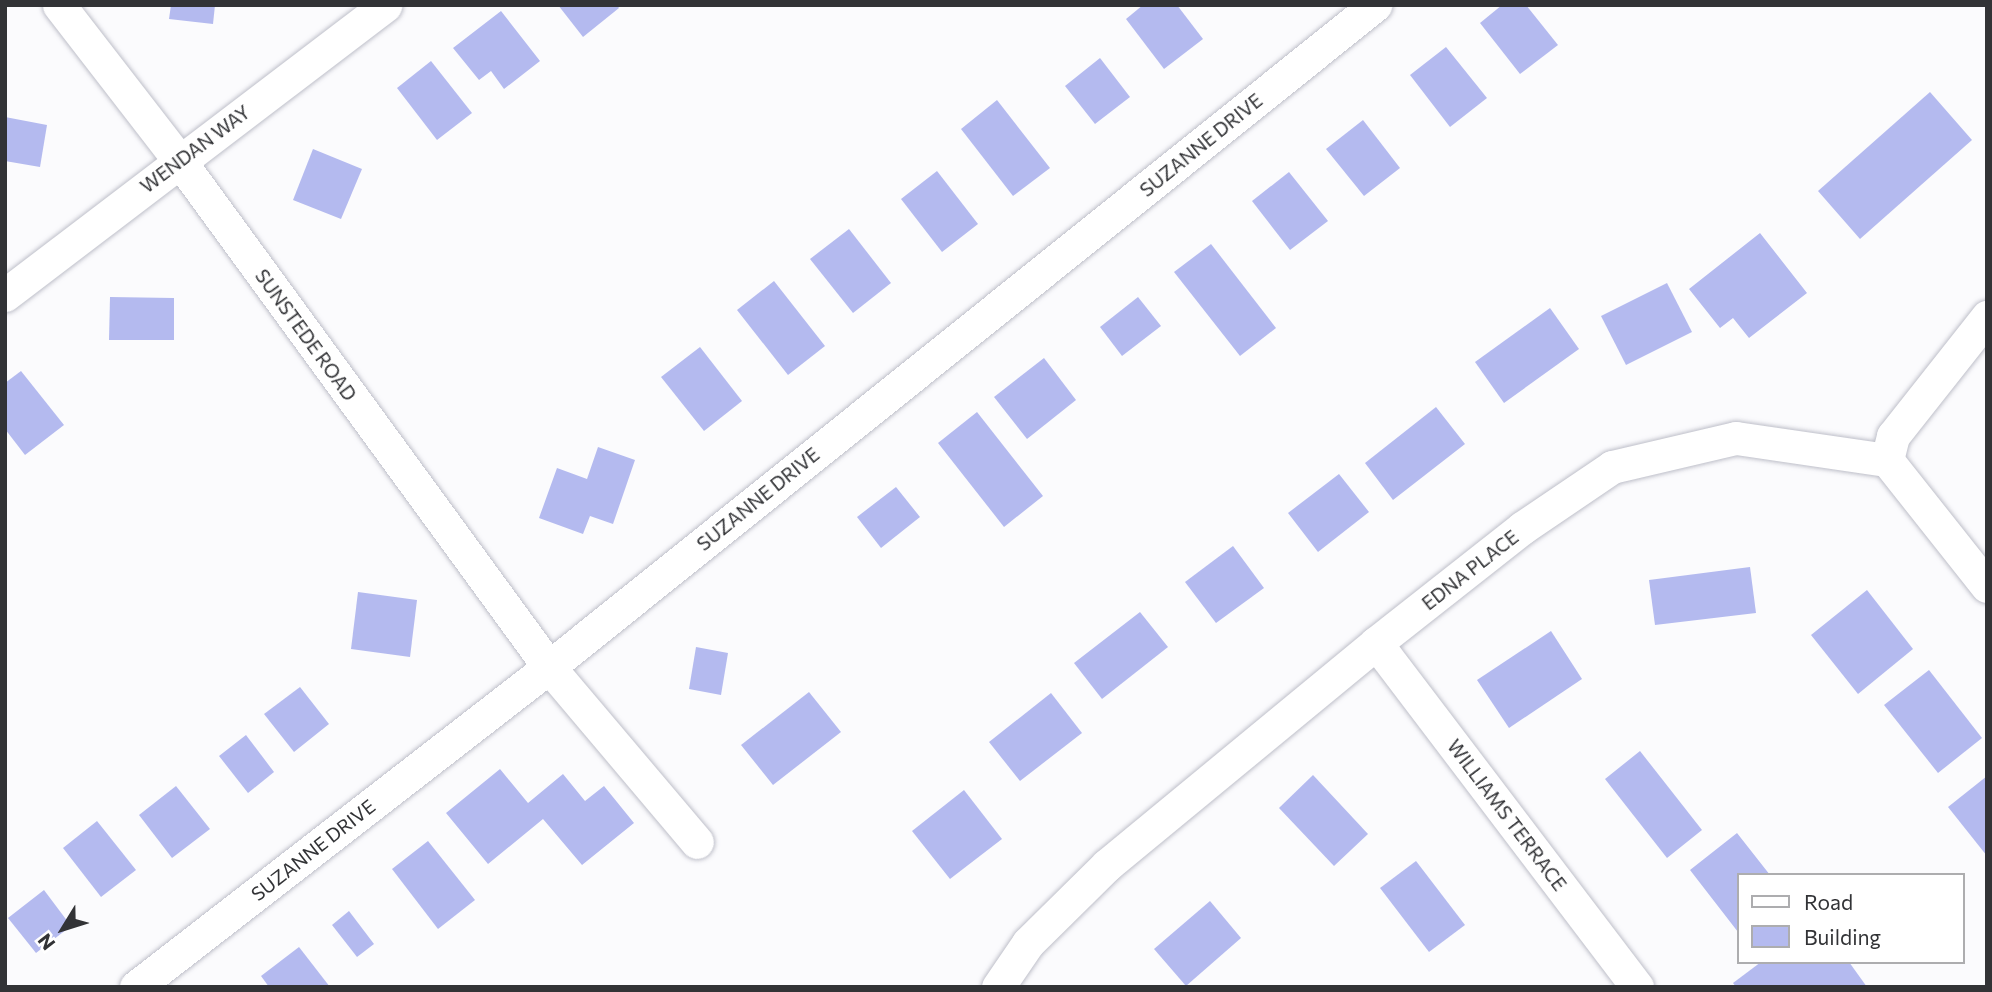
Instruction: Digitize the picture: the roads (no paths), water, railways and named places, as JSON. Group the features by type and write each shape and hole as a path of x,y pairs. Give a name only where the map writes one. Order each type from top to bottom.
{"street":[{"name":"SUNSTEDE ROAD","path":"60,5 179,160 549,667 697,842"},
{"name":"WENDAN WAY","path":"5,295 386,5"},
{"name":"SUZANNE DRIVE","path":"136,987 549,667 1375,5"},
{"path":"1987,317 1893,436 1887,460 1987,586"},
{"name":"EDNA PLACE","path":"998,987 1028,943 1107,865 1376,643 1522,528 1612,467 1736,438 1887,460"},
{"name":"WILLIAMS TERRACE","path":"1376,643 1637,987"}]}
